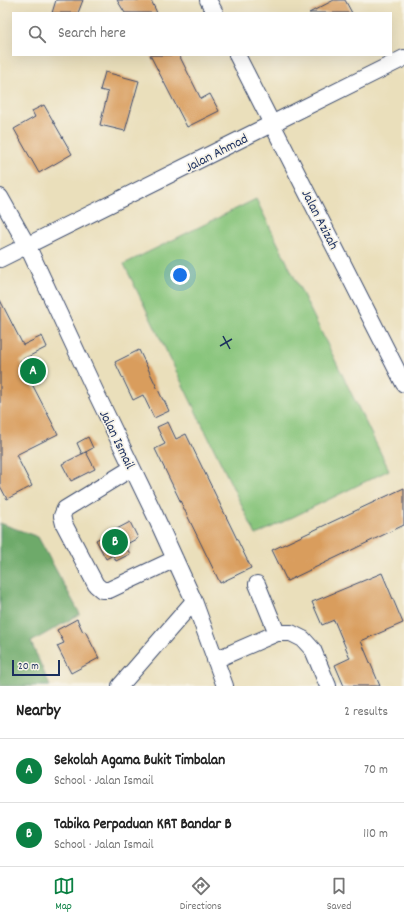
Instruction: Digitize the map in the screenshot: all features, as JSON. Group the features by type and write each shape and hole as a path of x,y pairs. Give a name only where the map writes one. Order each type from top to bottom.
{"street":[{"path":"208,0 214,12"},
{"name":"Jalan Azizah","path":"238,56 404,384"},
{"name":"Jalan Ahmad","path":"0,259 404,58"},
{"name":"Jalan Ismail","path":"0,197 27,245 175,559 194,601 225,686"},
{"path":"132,468 65,509 62,516 64,524 96,585 102,590 109,590 175,559"},
{"path":"257,584 277,633"},
{"path":"120,686 194,601"},
{"path":"216,660 277,633 291,633 304,639 313,650 328,686"}],"green space":[{"path":"256,199 389,470 256,535 124,264"},
{"path":"0,523 38,537 80,614 31,642 50,686 0,686"}],"building":[{"path":"56,0 83,0 78,12 52,12"},
{"path":"117,0 151,0 157,12 124,12"},
{"path":"334,0 345,0 351,12 311,12"},
{"path":"151,56 180,56 201,99 210,94 219,111 187,127"},
{"path":"105,72 139,81 125,131 100,125 108,92 100,90"},
{"path":"44,105 72,154 39,173 14,129 35,117 32,111"},
{"path":"0,300 23,345 42,336 47,347 20,361 58,434 16,455 32,486 7,499 0,486"},
{"path":"139,350 169,411 154,418 143,395 133,400 115,362"},
{"path":"168,422 176,439 186,434 251,568 220,583 155,449 165,444 157,427"},
{"path":"88,437 93,448 82,454 77,443"},
{"path":"86,452 95,469 71,481 62,464"},
{"path":"404,488 404,525 287,581 272,550"},
{"path":"130,522 138,538 125,545 130,554 116,561 113,555 106,559 96,540"},
{"path":"382,573 403,623 361,641 380,686 344,686 335,665 350,658 334,620 322,625 312,602"},
{"path":"77,619 99,658 71,673 57,646 64,643 57,630"}],"place":[{"name":"Sekolah Agama Bukit Timbalan","path":"33,371"},
{"name":"Tabika Perpaduan KRT Bandar B","path":"115,542"}]}
